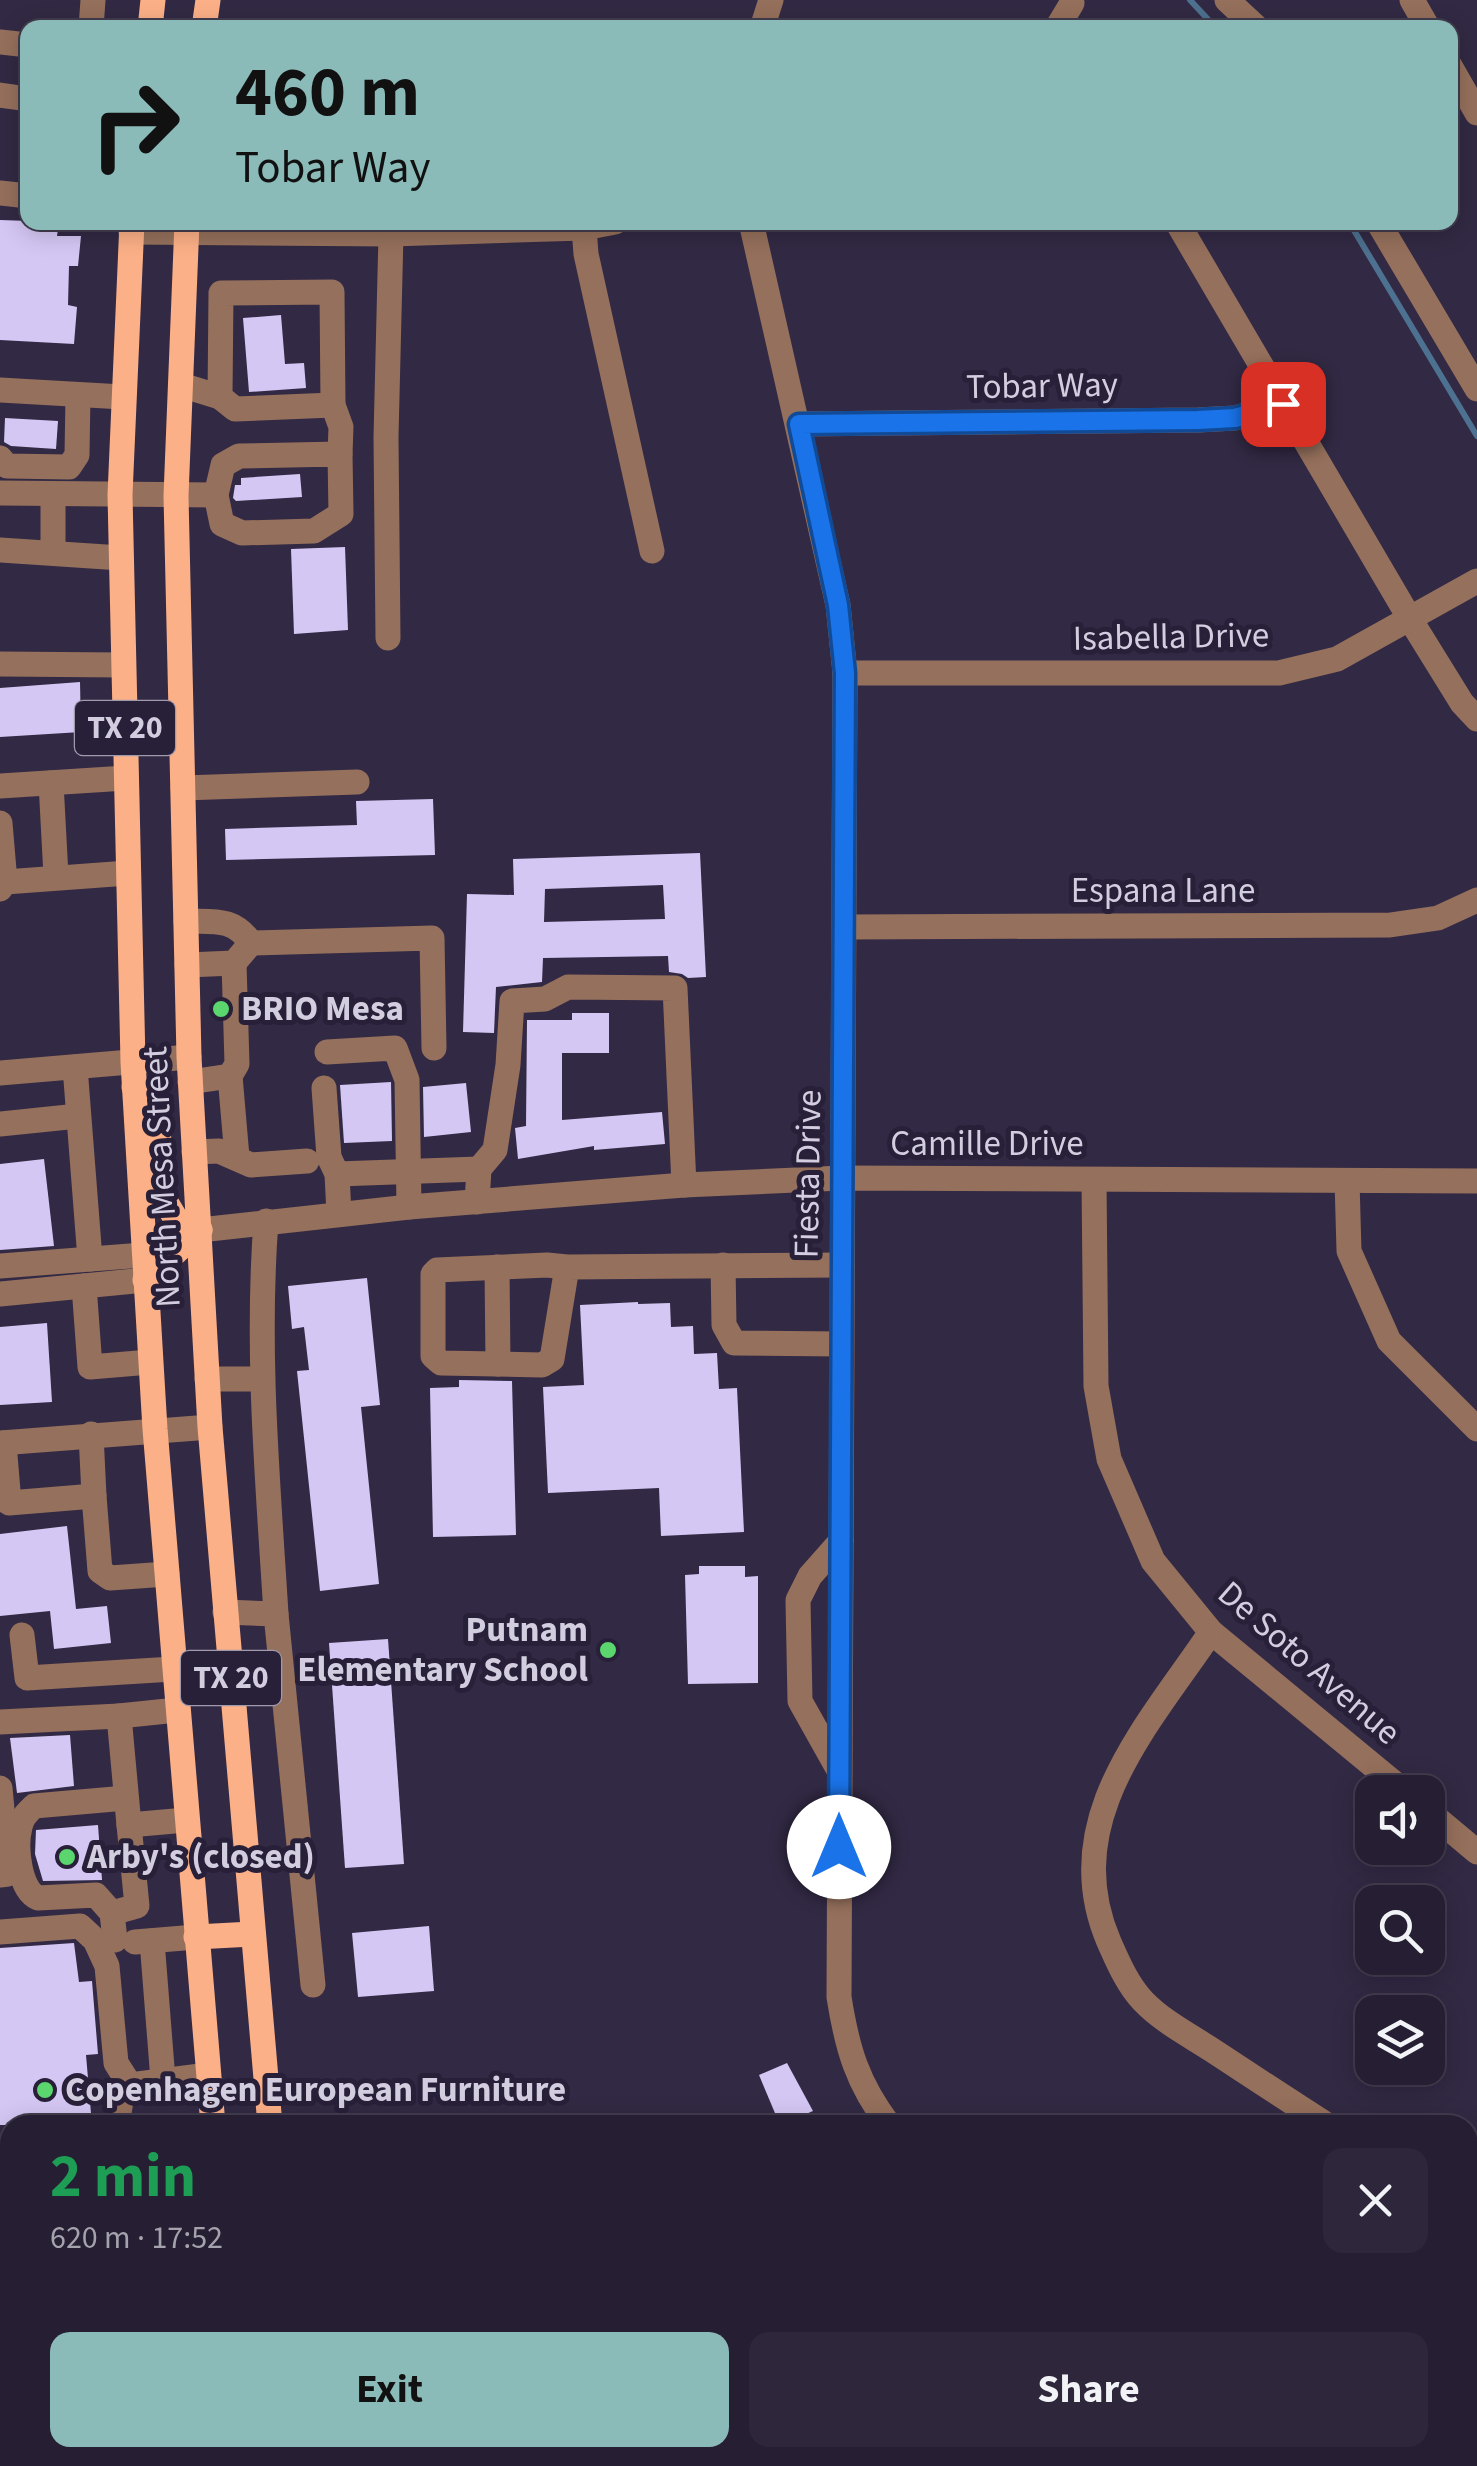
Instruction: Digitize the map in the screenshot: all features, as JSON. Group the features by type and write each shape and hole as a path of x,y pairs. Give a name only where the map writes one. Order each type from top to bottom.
{"main road":[{"name":"North Mesa Street","path":"131,230 120,494 133,1074 166,1574 212,2115"},
{"name":"North Mesa Street","path":"187,230 176,496 190,1070 210,1427 269,2115"},
{"path":"133,1074 156,1106 164,1199 176,1219 200,1230"},
{"path":"144,1268 200,1230"},
{"path":"196,1937 252,1934"}],"street":[{"path":"1227,0 1248,20"},
{"path":"1062,20 1072,4"},
{"path":"1458,80 1477,112"},
{"path":"377,230 386,437 388,638"},
{"path":"584,230 586,254 652,551"},
{"name":"Fiesta Drive","path":"754,230 838,605 845,673 839,1996 847,2046 859,2078 883,2115"},
{"path":"1182,230 1410,620 1462,703 1477,719"},
{"path":"1383,230 1477,389"},
{"path":"220,397 221,293 332,292 333,404 341,427 341,514 314,531 242,533 222,524 216,496 223,465 239,456 340,454"},
{"path":"180,385 220,397 235,409 333,404"},
{"path":"0,390 123,396"},
{"path":"0,458 7,466 69,467 77,455 78,394"},
{"name":"Tobar Way","path":"799,424 1198,420 1235,418 1283,404"},
{"path":"0,493 216,496"},
{"path":"53,494 53,553"},
{"path":"0,550 121,558"},
{"name":"Isabella Drive","path":"845,673 1279,673 1337,659 1477,581"},
{"path":"0,664 123,665"},
{"path":"0,786 126,778"},
{"path":"183,788 357,782"},
{"path":"51,783 56,876"},
{"path":"0,823 2,886 56,876 128,873"},
{"name":"Espana Lane","path":"846,927 1390,925 1438,918 1477,900"},
{"path":"186,921 218,921 241,929 237,1064 230,1076 236,1157"},
{"path":"187,965 242,953 432,938 434,1048"},
{"path":"477,1202 480,1169 495,1150 508,1065 512,1001 545,1000 568,988 675,988 684,1184"},
{"path":"327,1052 396,1048 407,1080 409,1207"},
{"path":"75,1068 90,1259"},
{"path":"0,1073 75,1068 133,1074 190,1070 230,1076"},
{"path":"324,1088 328,1157 336,1174 339,1214"},
{"path":"0,1124 78,1116"},
{"path":"194,1152 220,1151 251,1166 307,1161"},
{"path":"336,1174 480,1169"},
{"name":"Camille Drive","path":"200,1230 409,1207 684,1184 842,1178 1477,1181"},
{"name":"De Soto Avenue","path":"1094,1180 1096,1386 1109,1459 1153,1561 1210,1632 1384,1775"},
{"path":"1347,1180 1349,1251 1389,1342 1477,1429"},
{"path":"266,1222 262,1380 276,1614 313,1985"},
{"path":"0,1266 90,1259 144,1268"},
{"path":"723,1265 724,1325 734,1343 841,1344"},
{"path":"567,1267 552,1359 542,1365 441,1363 433,1356 433,1274 437,1270 497,1267 842,1265"},
{"path":"497,1267 498,1364"},
{"path":"0,1294 84,1286 144,1268"},
{"path":"84,1286 90,1367 150,1362"},
{"path":"207,1380 262,1380"},
{"path":"94,1496 8,1503 2,1443 210,1427"},
{"path":"91,1434 100,1571 110,1578 166,1574"},
{"path":"840,1541 810,1576 798,1600 800,1700 840,1772"},
{"path":"225,1612 276,1614"},
{"path":"1210,1632 1124,1761 1100,1809 1092,1853 1094,1894 1120,1969 1143,2001 1312,2115"},
{"path":"22,1635 27,1678 174,1668"},
{"path":"0,1722 177,1710"},
{"path":"112,1913 137,1906 119,1716"},
{"path":"0,1788 8,1874 0,1875"},
{"path":"112,1913 96,1895 30,1895 24,1886 18,1832 23,1816 34,1806 126,1798"},
{"path":"129,1825 186,1820"},
{"path":"1445,1825 1477,1852"},
{"path":"112,1913 105,1940 116,2063 130,2085"},
{"path":"0,1932 80,1926 105,1940 196,1937"},
{"path":"152,1941 162,2080"},
{"path":"119,2115 122,2095 130,2085 208,2075"}],"building":[{"path":"0,220 20,221 20,230 58,230 57,236 81,236 78,266 69,266 68,305 77,307 74,344 0,340"},
{"path":"281,315 285,364 304,363 306,388 249,392 243,318"},
{"path":"5,418 58,421 56,449 11,446 4,442"},
{"path":"300,474 302,497 236,501 233,498 241,478"},
{"path":"345,547 348,630 294,634 291,549"},
{"path":"80,682 81,732 0,737 0,688"},
{"path":"433,799 435,855 226,860 225,829 357,825 356,801"},
{"path":"700,853 706,977 688,978 669,972 668,956 543,958 542,982 496,987 494,1033 463,1032 467,894 514,895 513,859","holes":["663,885 665,919 544,922 545,889"]},
{"path":"572,1013 609,1013 609,1053 562,1053 562,1120 662,1112 665,1144 594,1150 594,1146 518,1159 515,1128 526,1126 527,1020 572,1020"},
{"path":"391,1082 392,1141 344,1143 340,1085"},
{"path":"466,1083 471,1132 424,1137 423,1087"},
{"path":"44,1159 54,1246 0,1250 0,1164"},
{"path":"367,1278 380,1405 361,1407 379,1584 320,1591 297,1371 309,1370 304,1327 292,1329 288,1286"},
{"path":"670,1303 671,1327 693,1326 694,1354 717,1353 719,1389 737,1388 744,1532 661,1536 659,1488 548,1493 543,1387 584,1385 580,1305"},
{"path":"47,1323 52,1402 0,1405 0,1327"},
{"path":"459,1380 512,1381 516,1535 433,1537 430,1388 459,1387"},
{"path":"67,1526 76,1609 107,1606 111,1643 54,1649 50,1611 0,1616 0,1534"},
{"path":"699,1566 745,1566 745,1577 758,1576 758,1683 688,1684 685,1575 699,1574"},
{"path":"388,1639 404,1864 345,1868 329,1643"},
{"path":"70,1735 74,1786 17,1793 10,1738"},
{"name":"Arby's (closed)","path":"98,1825 102,1880 43,1881 35,1854 36,1830"},
{"path":"429,1926 434,1991 358,1997 352,1933"},
{"name":"Copenhagen European Furniture","path":"74,1943 79,1982 92,1981 98,2054 86,2055 91,2115 0,2115 0,1948"},
{"path":"787,2063 813,2111 776,2115 759,2075"}],"waterway":[{"path":"1190,0 1209,20"},
{"path":"1354,230 1477,436"}],"place":[{"name":"BRIO Mesa","path":"221,1009"},
{"name":"Putnam Elementary School","path":"608,1650"},
{"name":"Arby's (closed)","path":"67,1857"},
{"name":"Copenhagen European Furniture","path":"45,2090"}],"route":[{"path":"839,1847 845,673 838,605 799,424 1198,420 1235,418 1283,404"}]}
